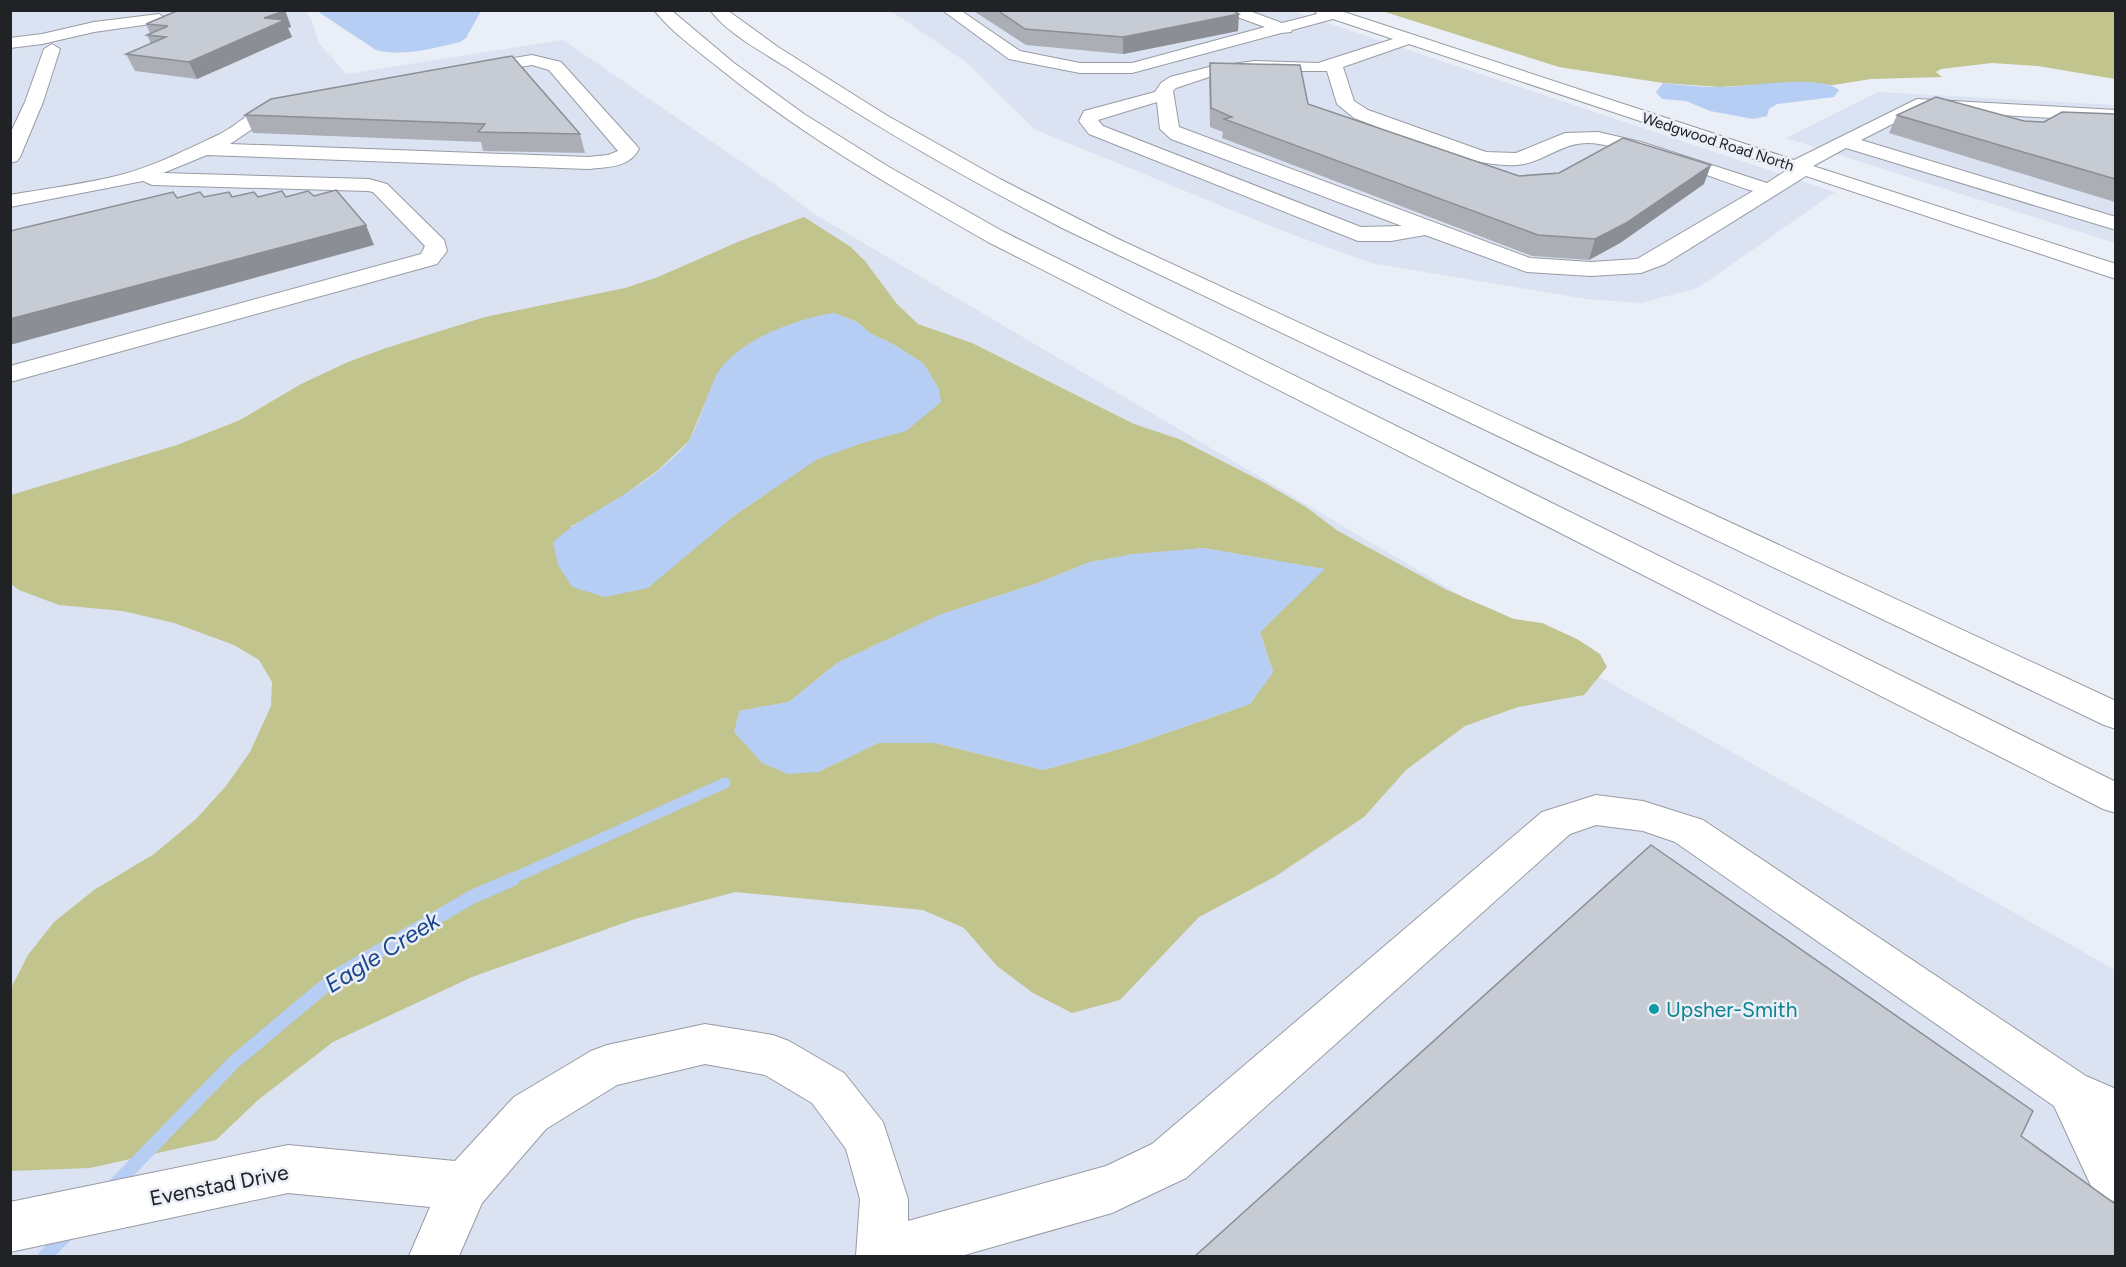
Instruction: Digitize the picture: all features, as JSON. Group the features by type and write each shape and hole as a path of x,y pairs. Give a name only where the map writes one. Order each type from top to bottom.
{"main road":[{"path":"648,10 772,100 856,154 996,237 2115,799"},
{"path":"661,10 724,64"},
{"path":"717,10 758,41 870,115 984,180 1108,243 2115,716"},
{"path":"949,10 1015,55 1080,68 1132,68 1285,29 1327,13"},
{"path":"1231,10 1285,29"},
{"name":"Wedgwood Road North","path":"1327,13 2115,272"},
{"path":"10,56 94,27 159,19"},
{"path":"10,38 56,41"},
{"path":"1408,39 1334,65 1318,68 1222,68 1169,84 1164,90 1170,121 1169,129 1178,135 1527,265 1591,269 1641,266 1658,260 1769,190 1798,169 1917,104 2115,116"},
{"path":"10,43 56,41"},
{"path":"10,157 34,102 56,41"},
{"path":"206,149 588,163 612,161 626,155 629,149 555,66 532,60 458,72"},
{"path":"1334,65 1346,104 1361,114 1474,155 1494,159 1518,159 1572,137 1598,138 1634,146 1769,190"},
{"path":"1165,96 1146,98 1091,115 1088,121 1095,130 1358,234 1391,234 1427,228"},
{"path":"10,224 15,201 129,179 206,149 232,136 270,109 312,99"},
{"path":"1846,142 2115,224"},
{"path":"10,374 429,259 436,251 436,245 387,193 369,185 129,179"},
{"path":"434,1257 465,1186 530,1113 607,1066 705,1044 773,1056 828,1088 866,1138 884,1199 881,1255 1112,1189 1169,1161 1556,823 1596,810 1643,816 1689,831 2070,1091 2115,1113"},
{"path":"2070,1091 2109,1171 2115,1178"},
{"name":"Evenstad Drive","path":"10,1227 288,1169 465,1186"}],"shaded area":[{"path":"10,11 305,11 311,18 319,43 346,74 563,40 777,186 811,212 1577,664 2115,970 2115,1256 11,1256"},
{"path":"891,11 1292,11 1835,192 1698,288 1641,303 1586,299 1371,263 1283,231 1034,129 966,62"},
{"path":"1878,92 2115,105 2115,243 1786,138"}],"green space":[{"path":"1382,11 2115,11 2115,79 2038,66 1992,63 1941,69 1936,72 1942,77 1871,79 1833,85 1787,83 1720,87 1663,83 1559,67"},
{"path":"804,217 851,247 865,261 897,304 918,324 972,343 1134,424 1179,439 1265,483 1306,507 1338,531 1447,590 1514,619 1542,623 1577,639 1600,654 1607,667 1584,695 1518,707 1465,726 1406,770 1364,817 1276,876 1199,917 1120,1000 1072,1013 1033,993 997,966 964,928 923,910 735,892 635,919 472,977 333,1042 258,1100 216,1140 90,1168 11,1171 11,988 28,955 54,922 94,890 154,854 196,819 226,786 250,752 271,706 272,682 259,660 234,645 174,623 123,611 59,605 19,590 11,584 11,495 177,445 240,420 301,384 348,362 386,348 485,317 625,288 658,277 740,241","holes":["834,313 857,322 871,334 891,343 923,363 939,389 859,444 816,459 735,515 695,547 570,527 610,505 657,471 689,441 717,374","1203,548 1324,569 1260,632 1273,672 1250,704 1123,748 1043,770 936,743 878,743 818,772 739,711 789,702 837,663 942,614 1038,583 1090,562"]}],"water":[{"path":"317,11 481,11 466,38 460,42 397,53 376,50"},
{"path":"1782,82 1815,82 1839,90 1834,97 1777,104 1769,109 1767,116 1753,119 1710,111 1686,101 1662,99 1656,92 1663,83 1731,87"},
{"path":"834,313 857,322 871,334 891,343 923,363 939,389 941,402 906,431 859,444 816,460 735,515 648,588 605,597 572,587 558,565 553,542 578,523 645,481 680,452 694,431 716,376 737,352 768,333 803,320"},
{"path":"1203,548 1325,569 1260,632 1273,672 1250,704 1123,748 1043,770 936,743 878,743 818,772 788,774 762,763 734,732 739,711 789,702 837,663 942,614 1038,583 1090,562 1133,554"}],"building":[{"path":"179,10 283,10 264,18 285,20 189,62 126,54 166,37 147,35 168,26 146,24"},
{"path":"997,10 1232,10 1239,14 1123,37 1025,29"},
{"path":"512,56 580,134 478,132 485,124 245,115 271,99"},
{"path":"1210,63 1300,65 1308,104 1519,176 1559,173 1623,138 1711,165 1626,223 1595,239 1538,235 1224,119 1232,117 1211,108"},
{"path":"1936,97 2024,121 2044,122 2062,112 2115,114 2115,179 1897,115"},
{"path":"336,190 366,225 10,319 10,231 173,192 177,198 200,192 204,197 229,192 232,197 254,192 258,197 282,191 286,197 308,191 314,196"},
{"name":"Upsher-Smith","path":"1651,845 2033,1111 2021,1136 2115,1204 2115,1257 1194,1257"}],"waterway":[{"name":"Eagle Creek","path":"509,880 725,783"},
{"name":"Eagle Creek","path":"110,1190 234,1062 338,975 472,897 513,879"},
{"name":"Eagle Creek","path":"45,1256 70,1231"}],"place":[{"name":"Upsher-Smith","path":"1654,1009"}]}
